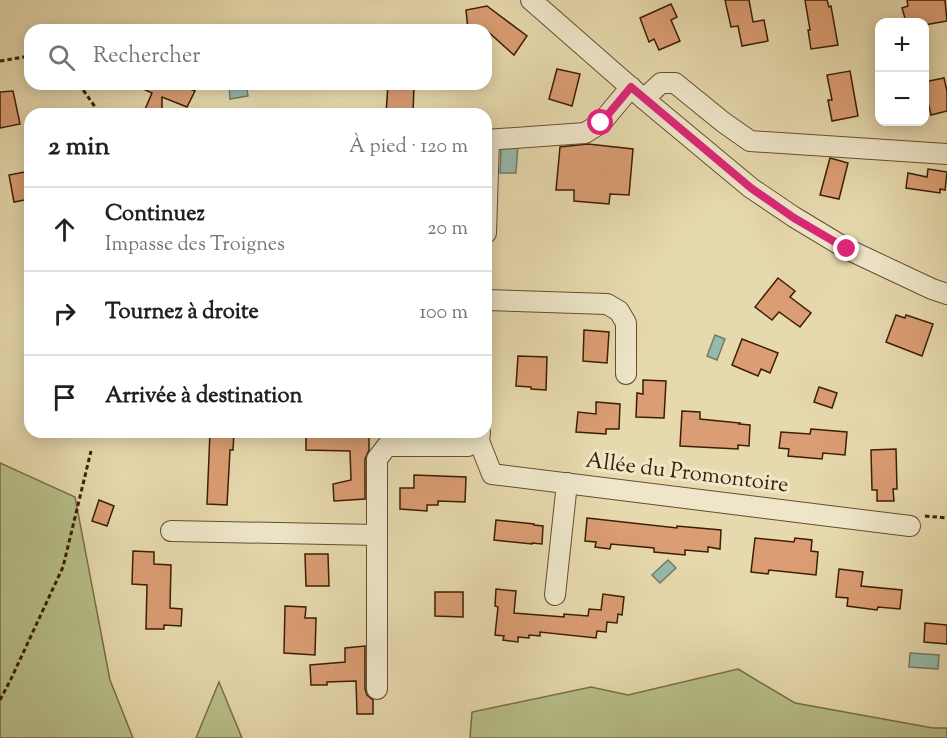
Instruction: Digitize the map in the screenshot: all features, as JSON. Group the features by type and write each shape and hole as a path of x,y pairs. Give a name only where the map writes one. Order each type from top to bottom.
{"street":[{"path":"540,2 638,93 751,188 794,218 847,249 947,294"},
{"path":"492,140 585,133 638,93 661,83 675,83 750,141 947,154"},
{"path":"492,300 608,304 619,311 626,322 626,374"},
{"path":"377,689 377,459 387,446 468,446 478,438"},
{"name":"Allée du Promontoire","path":"481,438 492,474 910,526"},
{"path":"555,595 567,483"},
{"path":"171,531 377,535"}],"path":[{"path":"0,62 24,57"},
{"path":"83,90 96,108"},
{"path":"0,700 63,567 91,451"}],"green space":[{"path":"0,463 75,497 110,680 133,738 0,738"},
{"path":"738,669 795,703 933,728 947,728 947,738 470,738 472,712 591,687 628,695"},
{"path":"219,682 242,738 196,738"}],"water":[{"path":"229,90 247,90 248,96 230,99"},
{"path":"510,143 518,143 516,173 500,173 501,149"},
{"path":"715,335 725,339 717,360 707,356"},
{"path":"668,560 676,568 660,583 652,575"},
{"path":"910,653 939,655 938,669 909,667"}],"building":[{"path":"725,0 749,0 753,22 764,20 768,41 742,46 738,26 731,27"},
{"path":"805,0 827,0 829,7 831,6 838,45 811,49"},
{"path":"907,0 945,0 947,21 929,24 929,18 905,18 902,8 908,6"},
{"path":"671,4 677,17 671,20 680,41 659,50 654,39 649,42 640,18"},
{"path":"487,6 527,36 514,55 492,35 492,24 467,24 466,10"},
{"path":"557,69 580,74 572,106 549,99"},
{"path":"850,71 858,116 832,121 828,100 832,100 827,75"},
{"path":"944,78 947,91 947,111 931,115 929,81"},
{"path":"146,90 195,91 187,107 162,97 162,108 146,108 152,93"},
{"path":"388,90 414,90 413,108 386,108"},
{"path":"13,91 20,124 0,128 0,92"},
{"path":"588,144 633,149 629,195 610,194 609,204 574,201 574,190 556,190 560,147"},
{"path":"830,158 848,163 839,199 820,195"},
{"path":"928,169 947,172 945,190 940,189 940,193 906,188 908,173 927,177"},
{"path":"24,172 24,200 14,202 9,175"},
{"path":"778,278 795,291 790,297 811,313 800,327 779,312 772,320 755,307"},
{"path":"896,315 905,318 906,315 933,324 922,356 886,342"},
{"path":"584,330 609,332 607,363 583,361"},
{"path":"742,339 778,353 770,373 761,369 758,376 732,365"},
{"path":"518,356 547,357 546,390 516,386"},
{"path":"643,380 666,381 664,418 636,417 637,393 643,394"},
{"path":"819,387 837,393 832,408 814,402"},
{"path":"596,402 620,404 619,429 606,429 606,434 576,432 578,412 596,414"},
{"path":"682,411 700,412 700,419 750,425 749,446 738,445 738,449 680,446"},
{"path":"811,429 847,432 845,455 823,453 822,459 788,456 789,449 779,448 781,432 810,434"},
{"path":"210,438 234,438 233,450 230,450 227,505 207,504"},
{"path":"306,438 369,438 369,450 365,459 365,499 334,501 333,484 351,480 350,451 306,450"},
{"path":"896,449 897,489 893,489 894,501 877,501 877,490 872,490 871,450"},
{"path":"414,475 466,477 465,502 438,501 438,505 427,505 427,511 400,509 400,488 414,488"},
{"path":"99,500 114,506 107,526 92,521"},
{"path":"587,518 677,528 677,526 721,530 720,549 708,547 708,552 685,550 685,555 654,552 654,548 611,544 610,549 595,547 596,542 585,541"},
{"path":"496,520 543,526 542,544 494,540"},
{"path":"755,538 794,542 795,538 812,540 811,551 818,552 816,575 769,570 768,574 751,572"},
{"path":"133,551 154,552 154,564 171,565 170,608 182,609 181,626 164,625 164,629 146,629 147,585 132,584"},
{"path":"305,554 328,554 329,586 306,586"},
{"path":"839,569 863,572 861,586 902,590 900,609 878,607 877,610 847,606 848,598 836,597"},
{"path":"496,589 516,591 514,613 564,617 564,614 588,616 589,609 601,610 603,594 624,597 622,615 618,614 617,623 607,622 606,632 597,631 596,638 540,632 540,636 518,637 518,642 503,640 504,636 495,635 498,607 495,606"},
{"path":"435,592 463,592 463,617 435,616"},
{"path":"285,606 306,607 305,618 316,618 315,655 284,653"},
{"path":"925,623 947,625 947,644 924,642"},
{"path":"365,646 365,689 367,695 373,700 373,714 357,714 356,681 311,685 310,665 345,662 345,648"}],"route":[{"path":"601,123 631,87 751,188 794,218 847,249"}]}
